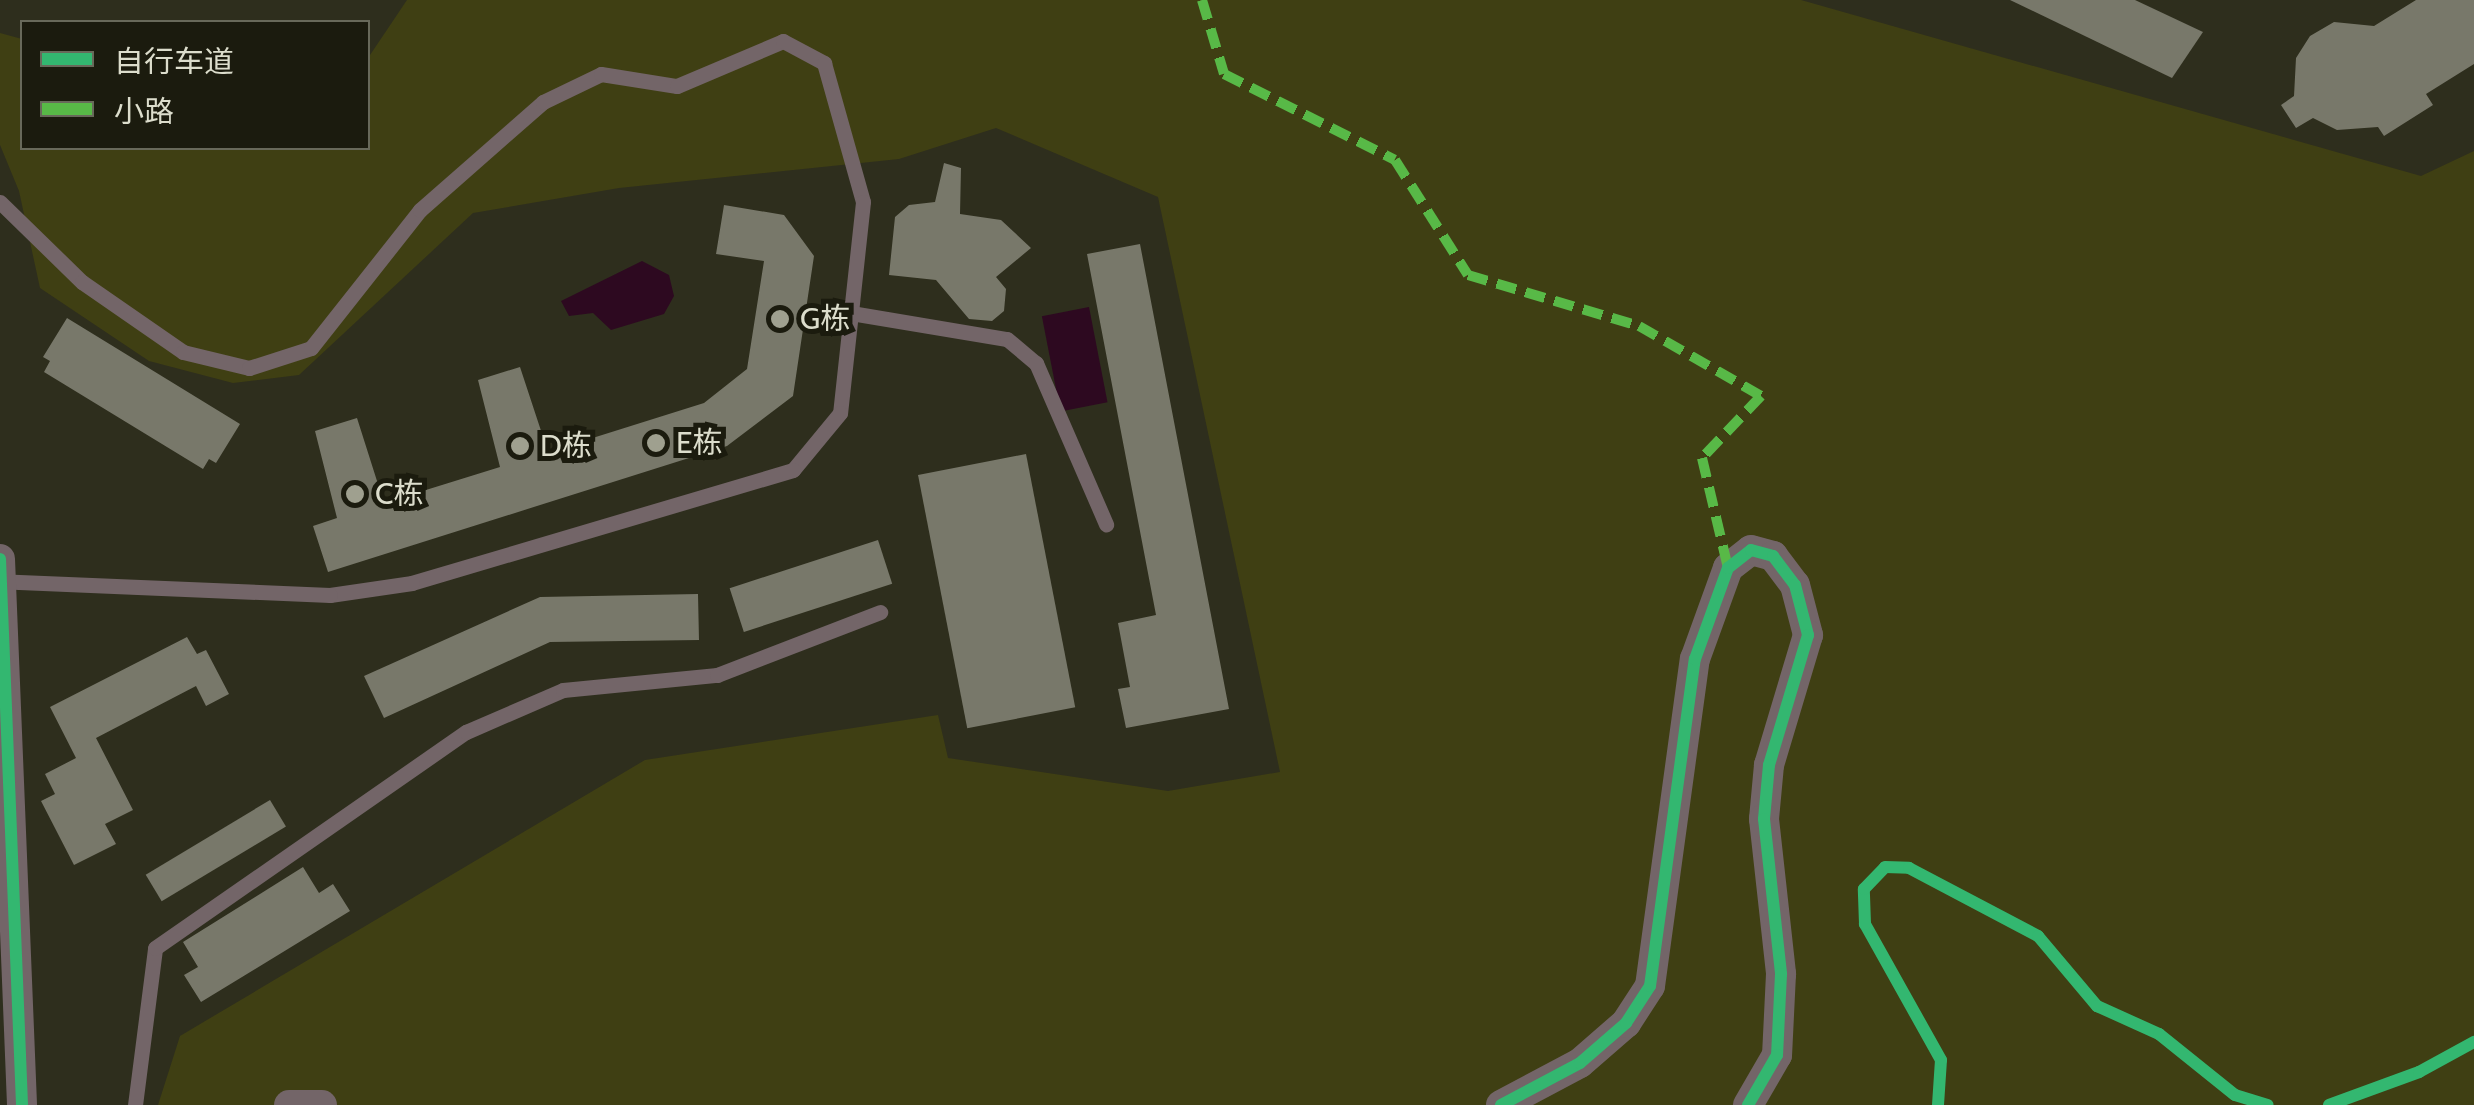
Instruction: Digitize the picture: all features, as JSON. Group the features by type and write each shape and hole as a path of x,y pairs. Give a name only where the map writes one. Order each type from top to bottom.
{"street":[{"path":"1501,1105 1580,1063 1626,1024 1650,986 1695,659 1728,568 1751,550 1773,556 1795,585 1808,635 1766,801 1781,974 1778,1055 1748,1105"},
{"path":"0,558 22,1105"},
{"path":"289,1105 322,1105"}],"lane":[{"path":"0,202 82,282 184,352 250,368 311,348 420,210 542,102 601,74 677,86 782,41 824,62 863,202 840,413 794,470 412,582 330,595 1,582"},
{"path":"850,312 1007,339 1036,363 1106,524"},
{"path":"134,1105 155,948 466,732 563,690 717,676 880,612"}],"shaded area":[{"path":"407,0 1801,0 2421,176 2474,151 2474,1105 158,1105 180,1036 645,760 938,715 948,758 1168,791 1280,772 1158,197 996,128 899,159 619,188 473,213 299,375 233,383 149,361 40,288 19,191 0,145 0,33 20,38 20,150 370,150 370,55"},
{"path":"642,261 669,275 674,296 664,314 611,330 593,313 569,316 561,301"},
{"path":"1089,307 1108,402 1060,411 1042,316"}],"building":[{"path":"2010,0 2135,0 2203,32 2172,78"},
{"path":"2416,0 2474,0 2474,64 2426,94 2433,105 2384,136 2378,127 2337,130 2313,118 2296,128 2281,105 2294,96 2296,58 2310,36 2334,22 2374,26"},
{"path":"944,163 961,168 960,214 1001,220 1031,248 996,277 1006,289 1004,311 992,321 969,319 936,280 889,275 895,217 909,205 935,202"},
{"path":"724,205 784,215 814,256 793,396 727,446 328,572 313,526 337,518 315,431 357,418 384,503 500,467 478,380 520,367 548,452 704,403 747,369 764,261 716,254"},
{"path":"1140,244 1229,709 1126,728 1118,689 1130,687 1118,623 1156,615 1087,254"},
{"path":"67,318 240,424 216,463 209,459 203,469 44,372 50,361 43,357"},
{"path":"1026,454 1075,707 967,728 918,475"},
{"path":"878,540 892,584 744,632 730,588"},
{"path":"698,594 699,640 550,642 384,718 364,676 540,597"},
{"path":"187,637 197,654 206,650 229,694 206,706 196,686 96,738 133,810 105,824 116,844 74,865 41,801 55,794 45,774 76,758 50,707"},
{"path":"270,800 286,827 162,901 146,875"},
{"path":"303,867 319,893 333,884 350,911 201,1002 184,975 198,967 183,942"}],"marked path":[{"path":"1202,0 1224,74 1395,160 1468,275 1639,326 1761,396 1702,458 1728,568"}],"cycle path":[{"path":"1501,1105 1580,1063 1626,1023 1650,986 1695,659 1728,568 1751,550 1773,556 1795,585 1808,635 1769,765 1764,819 1781,974 1777,1055 1748,1105"},
{"path":"0,559 22,1105"},
{"path":"1938,1105 1941,1060 1865,924 1864,889 1885,867 1909,868 2038,936 2097,1006 2159,1034 2235,1095 2267,1105"},
{"path":"2329,1105 2419,1072 2474,1042"}],"place":[{"name":"G栋","path":"780,319"},
{"name":"E栋","path":"656,443"},
{"name":"D栋","path":"520,446"},
{"name":"C栋","path":"355,494"}]}
